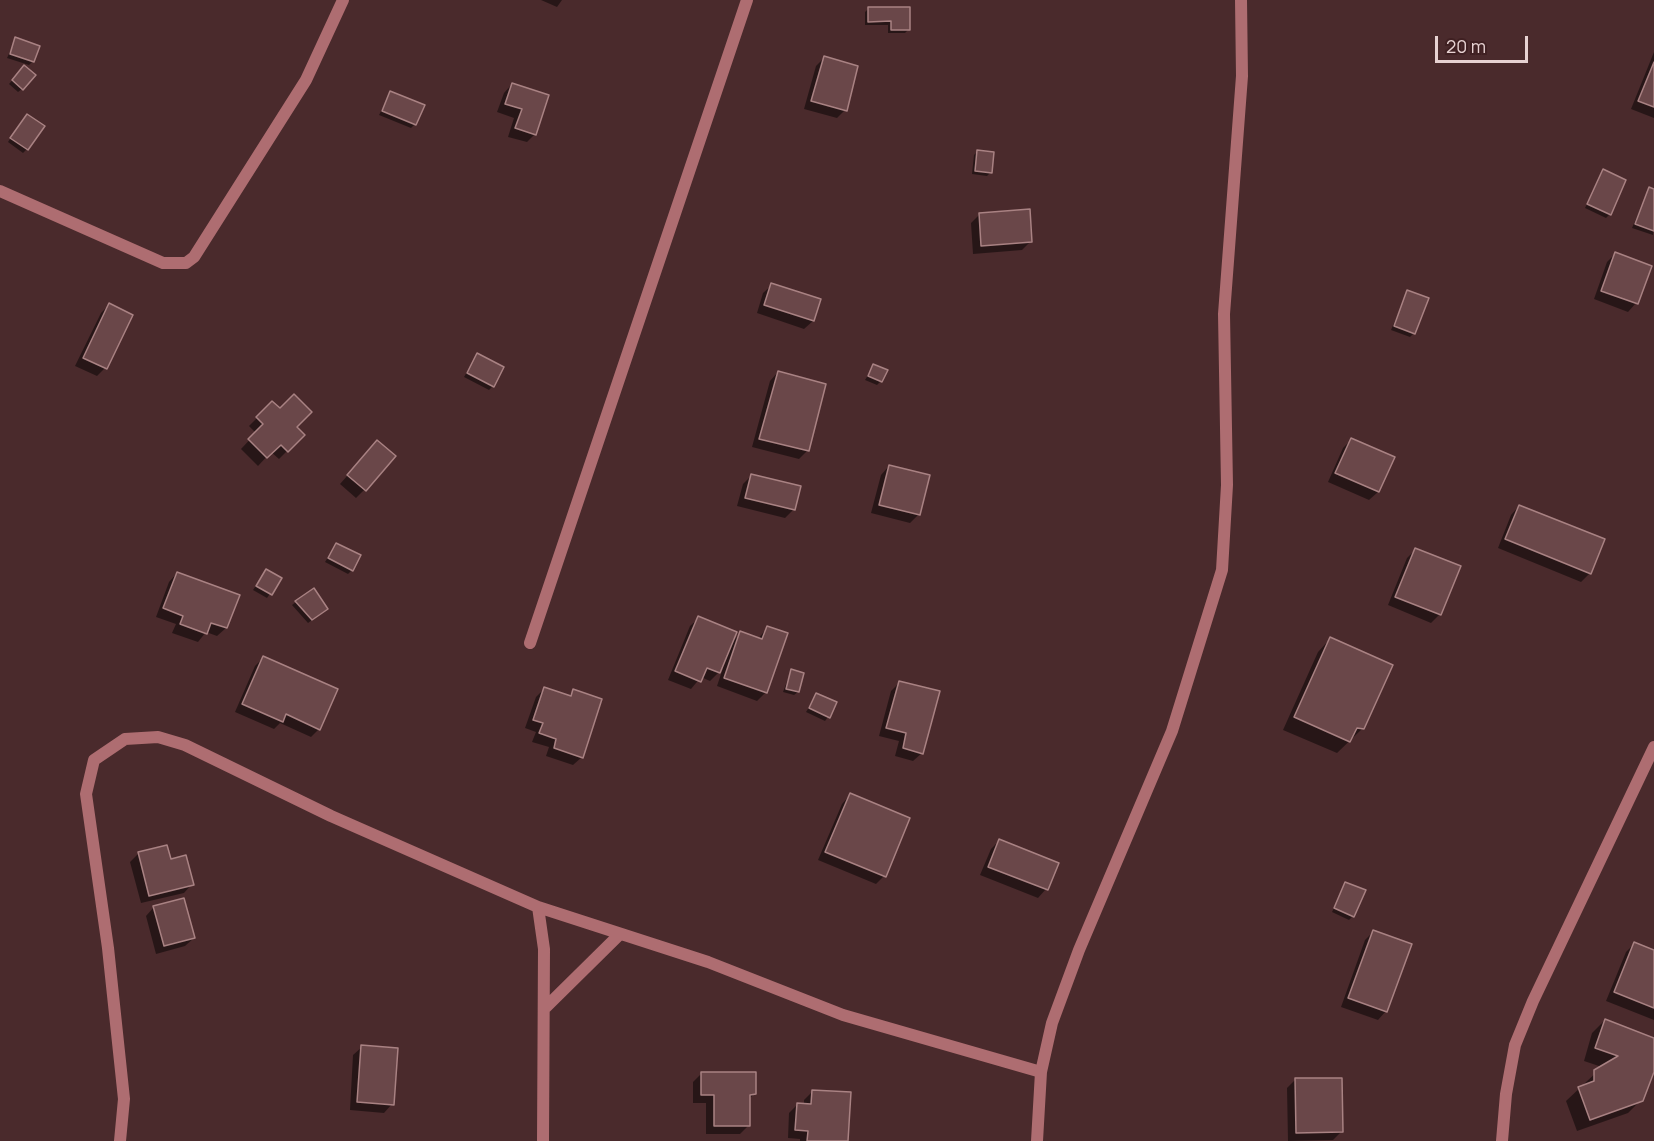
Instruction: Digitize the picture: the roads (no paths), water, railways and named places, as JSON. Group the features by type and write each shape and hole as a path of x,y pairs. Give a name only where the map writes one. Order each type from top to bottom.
{"street":[{"path":"0,191 164,263 186,263 194,257 306,80 343,0"},
{"path":"530,643 747,0"},
{"path":"1037,1141 1041,1072 1052,1023 1079,950 1172,731 1222,570 1227,485 1224,314 1242,76 1241,0"},
{"path":"120,1141 124,1099 108,948 86,794 94,760 125,739 158,737 185,745 331,816 538,907 708,962 843,1015 1041,1072"},
{"path":"1502,1141 1506,1094 1515,1045 1533,1000 1654,747"},
{"path":"538,907 544,949 543,1141"},
{"path":"544,1009 620,934"}]}
